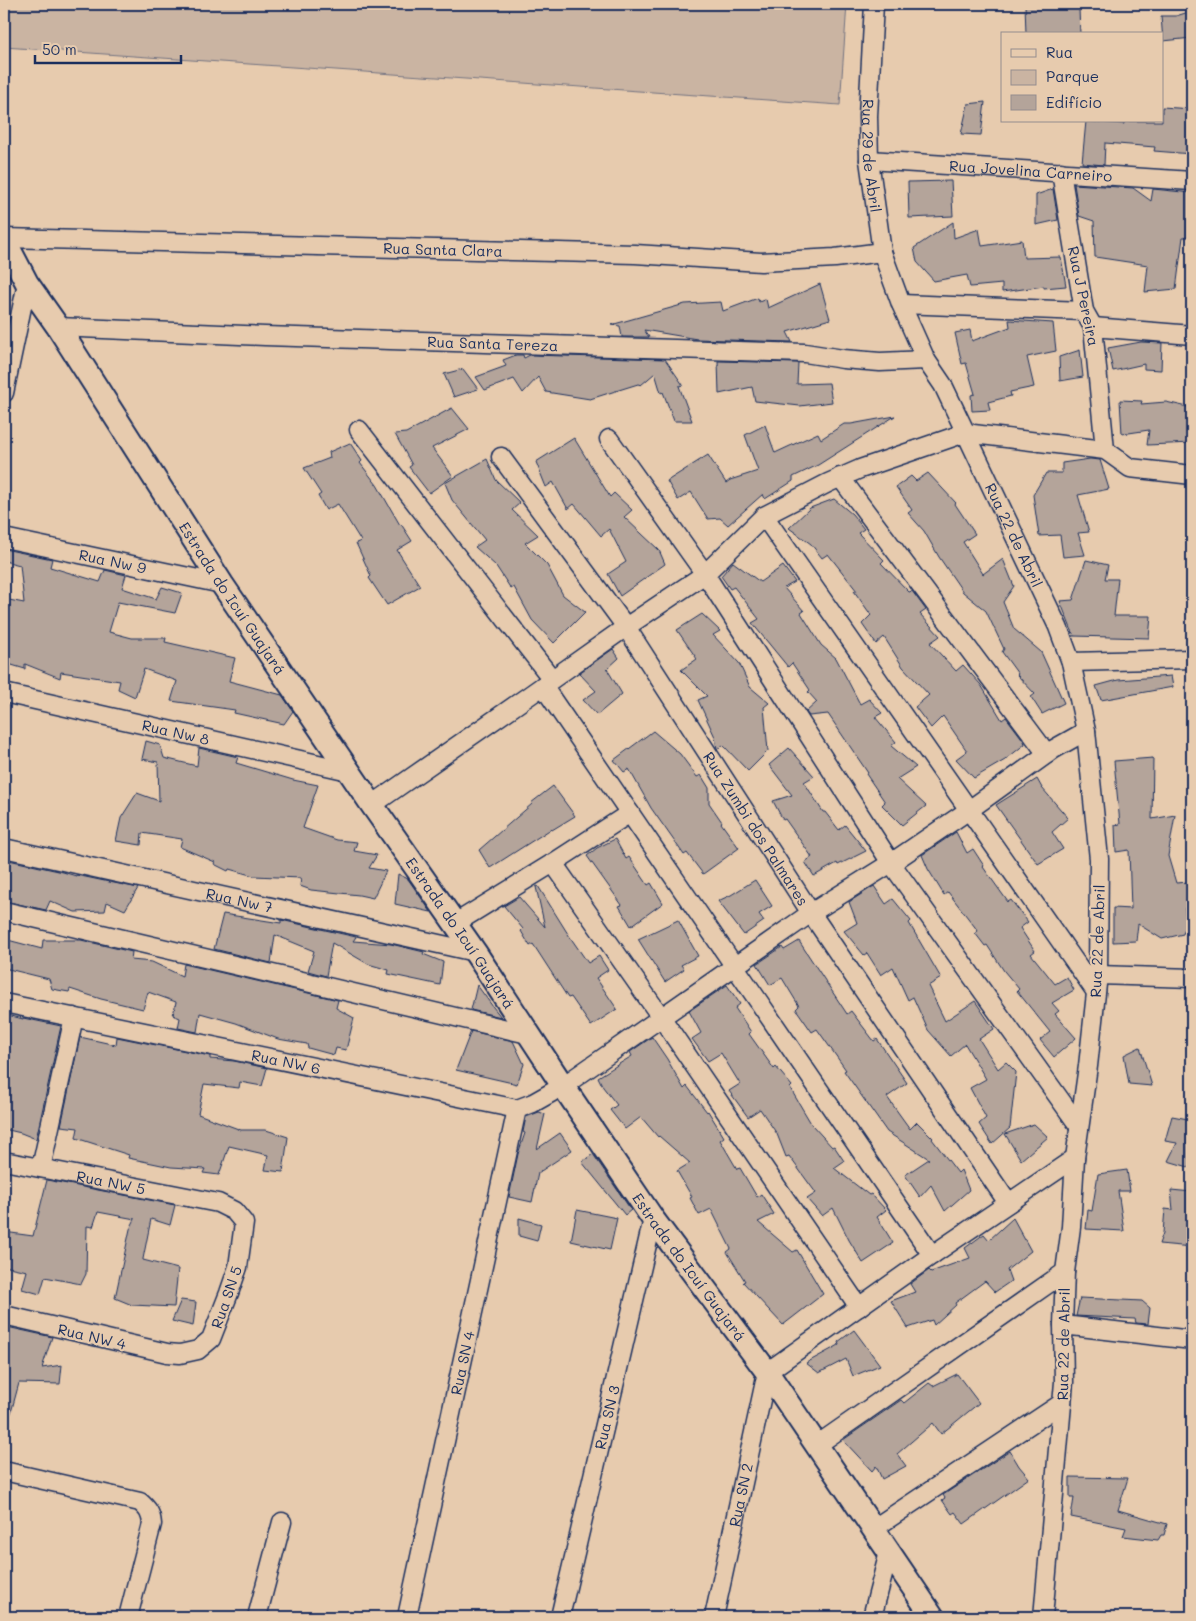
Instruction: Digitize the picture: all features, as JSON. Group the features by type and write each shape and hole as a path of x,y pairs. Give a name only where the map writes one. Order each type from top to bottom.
{"street":[{"name":"Rua 29 de Abril","path":"874,4 868,116 869,160 882,252 901,304"},
{"name":"Rua Jovelina Carneiro","path":"869,160 1192,181"},
{"name":"Rua J Pereira","path":"1061,172 1084,311 1093,327 1105,450"},
{"name":"Rua Santa Clara","path":"4,238 636,254 761,262 835,258 882,252"},
{"name":"Estrada do Icuí Guajará","path":"4,238 27,283 58,327 222,584 372,805 475,952 653,1219 767,1372 933,1617"},
{"path":"4,393 27,283"},
{"path":"901,304 1084,311"},
{"name":"Rua 22 de Abril","path":"901,304 926,360 943,384 1058,627 1071,662 1086,731 1099,858 1098,975 1075,1158 1071,1227 1065,1272 1063,1325 1064,1382 1043,1617"},
{"name":"Rua Santa Tereza","path":"58,327 265,336 805,353 880,362 926,360"},
{"path":"1093,327 1192,335"},
{"path":"358,430 548,683 630,813 932,1255"},
{"path":"372,805 626,627 706,574 764,516 860,468 965,433 1105,450 1130,468 1192,475"},
{"path":"610,439 706,574 891,863 1079,1126"},
{"name":"Rua Zumbi dos Palmares","path":"501,457 626,627 811,913 1008,1204"},
{"path":"840,477 1047,754"},
{"path":"764,516 1096,992"},
{"name":"Rua Nw 9","path":"4,538 222,584"},
{"path":"1071,662 1192,659"},
{"name":"Rua Nw 8","path":"4,693 349,771"},
{"path":"517,1110 563,1086 811,913 891,863 1047,754 1086,731"},
{"path":"454,924 630,813"},
{"name":"Rua Nw 7","path":"4,848 475,952"},
{"path":"553,863 860,1307"},
{"path":"4,911 528,1034"},
{"path":"1098,975 1192,978"},
{"name":"Rua NW 6","path":"4,1003 517,1110"},
{"path":"41,1168 74,1017"},
{"name":"Rua SN 4","path":"407,1617 517,1110"},
{"path":"767,1372 932,1255 1075,1158"},
{"name":"Rua NW 5","path":"4,1161 218,1203"},
{"name":"Rua SN 5","path":"180,1354 198,1350 211,1339 230,1293 238,1267 244,1223 234,1211 218,1203"},
{"name":"Rua SN 3","path":"560,1617 653,1219"},
{"path":"816,1445 1065,1272"},
{"name":"Rua NW 4","path":"4,1315 167,1353 180,1354"},
{"path":"1063,1325 1192,1340"},
{"name":"Rua SN 2","path":"714,1617 767,1372"},
{"path":"873,1529 1062,1403"},
{"path":"4,1471 140,1502 148,1508 152,1516 152,1524 128,1617"},
{"path":"257,1617 282,1522"},
{"path":"872,1617 889,1552"}],"green space":[{"path":"4,4 847,4 840,105 4,47"}],"building":[{"path":"1025,4 1045,4 1045,6 1079,9 1080,32 1026,32"},
{"path":"1192,11 1192,38 1164,41 1161,16 1176,16"},
{"path":"985,102 981,135 961,134 968,104"},
{"path":"1164,107 1192,109 1192,154 1154,151 1155,147 1105,143 1104,165 1082,163 1086,122 1124,124 1124,122 1164,122"},
{"path":"951,181 953,216 909,218 908,182"},
{"path":"1074,184 1133,188 1151,201 1153,189 1192,193 1192,237 1183,237 1176,289 1145,292 1148,265 1095,257 1094,221 1079,216"},
{"path":"1053,189 1058,220 1036,225 1036,195"},
{"path":"953,222 954,238 979,229 982,246 1022,240 1024,258 1061,257 1066,286 1044,288 1044,286 1002,292 1002,284 970,287 967,275 934,281 917,262 914,248"},
{"path":"820,284 830,319 787,332 792,342 697,339 644,330 649,337 622,337 620,326 611,325 685,304 721,302 723,311 758,298 759,302 766,299 768,308"},
{"path":"1009,320 1053,323 1056,351 1027,357 1034,387 1010,392 1011,396 988,402 990,410 972,411 971,395 975,394 966,363 962,364 955,333 970,330 972,341 1010,327"},
{"path":"1141,342 1162,343 1161,370 1144,369 1144,364 1113,371 1108,348"},
{"path":"1080,350 1083,377 1060,381 1059,357"},
{"path":"516,355 523,355 524,358 530,355 665,359 683,385 679,386 692,421 674,421 663,392 661,393 655,373 641,385 638,384 590,399 546,392 538,377 523,393 514,379 485,390 476,377 506,366 503,360"},
{"path":"718,361 798,363 797,384 829,383 832,402 800,406 755,401 752,387 719,394"},
{"path":"463,369 478,389 454,397 444,374"},
{"path":"1120,400 1142,401 1141,404 1166,402 1192,408 1192,443 1147,445 1149,430 1122,434"},
{"path":"452,408 469,429 432,448 453,476 429,493 409,467 412,465 395,434 406,433"},
{"path":"895,416 818,465 793,477 793,481 765,499 763,494 728,525 720,518 708,519 691,492 678,500 667,481 708,455 726,483 758,471 745,435 765,425 775,453 818,433 821,439 844,424"},
{"path":"574,438 610,497 614,493 632,510 624,517 659,550 665,564 620,596 608,574 626,562 609,529 601,536 574,504 568,509 553,482 546,487 536,462"},
{"path":"350,443 362,461 360,463 377,485 400,525 412,541 397,550 420,586 387,605 369,578 371,576 356,543 361,541 338,504 326,510 318,496 321,494 304,468 330,458 329,452"},
{"path":"487,459 496,480 520,503 512,510 538,535 525,543 547,565 563,595 585,612 554,643 532,620 514,587 511,589 496,566 475,547 485,540 452,500 445,483"},
{"path":"1090,459 1100,460 1109,489 1078,495 1089,532 1078,533 1085,555 1063,557 1060,535 1039,536 1033,495 1046,473 1062,473 1062,463"},
{"path":"928,473 956,503 975,534 963,542 983,574 1003,559 1014,586 1003,602 1014,629 1041,652 1064,703 1042,714 1031,697 1035,694 1017,675 1002,652 1004,649 986,611 963,592 924,531 908,513 912,510 896,487 911,476 916,481"},
{"path":"834,499 852,514 864,529 858,533 884,560 881,563 909,592 912,591 926,610 920,614 940,636 930,643 956,671 963,665 981,685 1002,720 1006,717 1024,741 1025,744 1005,760 974,778 956,759 967,751 943,716 931,728 915,707 929,695 903,667 884,637 876,644 862,624 871,615 854,591 857,591 828,554 822,558 811,544 789,528 810,508"},
{"path":"4,549 52,559 50,567 100,582 105,570 126,575 122,588 156,599 162,587 182,593 175,613 118,602 109,632 132,638 166,638 165,642 235,658 229,681 282,695 293,711 284,724 234,713 235,710 171,701 177,681 144,669 135,697 118,689 120,681 61,672 60,678 25,664 25,669 5,663 8,653 4,651 4,599 24,603 20,565 4,561"},
{"path":"1086,560 1108,565 1105,579 1118,579 1114,616 1151,616 1149,638 1074,636 1060,601 1073,600"},
{"path":"733,562 760,582 783,566 795,582 784,588 804,611 801,613 821,645 836,658 860,704 869,699 882,713 875,717 896,742 891,746 916,767 897,779 926,806 902,825 882,805 885,802 866,774 868,773 828,714 809,716 806,712 817,702 808,692 810,690 792,663 788,667 752,623 759,619 734,587 730,589 721,576"},
{"path":"702,614 720,631 713,635 739,663 750,687 769,703 764,707 768,751 748,771 723,745 717,749 715,737 698,700 707,696 681,670 697,659 677,630"},
{"path":"613,649 619,658 607,669 622,694 597,715 583,700 596,691 579,673"},
{"path":"1171,676 1173,687 1101,700 1096,686 1118,680"},
{"path":"653,731 680,754 697,777 701,775 709,788 709,803 739,848 703,874 687,853 684,855 651,808 629,769 624,772 614,760"},
{"path":"146,741 160,745 164,758 197,766 199,748 238,757 236,763 293,780 318,785 303,828 337,840 357,842 354,851 377,855 369,868 386,871 373,898 311,890 300,886 301,878 254,876 229,869 228,871 214,864 215,862 180,847 182,839 142,833 141,845 116,841 121,818 137,793 159,801 158,762 142,759"},
{"path":"789,748 814,776 804,782 823,812 839,830 845,825 866,851 838,865 837,863 814,876 805,862 812,857 785,819 783,820 773,801 792,795 769,765"},
{"path":"1153,758 1152,819 1175,815 1168,856 1176,883 1189,882 1192,909 1185,908 1186,924 1183,934 1162,939 1138,924 1136,941 1113,942 1113,908 1131,909 1129,850 1116,852 1115,825 1120,824 1114,761"},
{"path":"1037,779 1042,788 1068,818 1052,832 1063,849 1038,864 996,805"},
{"path":"553,786 575,816 490,868 479,850 531,803"},
{"path":"956,832 967,853 973,849 983,867 1008,902 1011,900 1028,922 1020,928 1035,951 1031,954 1055,984 1067,977 1074,990 1052,1003 1059,1011 1055,1014 1076,1038 1054,1057 1040,1040 1050,1032 1017,991 1019,989 1004,971 987,945 985,946 975,933 978,931 948,892 944,895 928,869 922,855"},
{"path":"615,839 626,859 629,857 648,885 651,883 663,903 631,926 619,906 622,905 587,856 597,848"},
{"path":"4,859 138,888 125,910 107,902 105,911 75,912 50,901 46,910 4,901"},
{"path":"398,874 408,879 431,912 395,904"},
{"path":"755,880 772,906 759,914 764,921 744,935 718,901"},
{"path":"538,886 588,963 599,956 608,970 596,978 617,1009 591,1026 571,997 568,998 533,944 530,946 521,931 523,929 504,906 519,897 545,927 536,887"},
{"path":"874,886 886,904 893,899 911,921 909,923 941,978 928,986 945,1021 975,1001 994,1029 979,1039 998,1069 1006,1062 1016,1072 1010,1128 992,1144 979,1124 986,1118 970,1088 986,1079 965,1044 951,1056 928,1030 913,997 908,1000 893,967 881,975 867,953 864,955 844,931 857,923 849,902"},
{"path":"223,914 281,923 281,920 356,937 353,941 391,944 424,952 423,954 443,962 440,985 388,974 389,970 368,964 332,943 326,976 308,971 314,951 275,935 271,963 214,949"},
{"path":"678,920 698,956 681,965 684,969 665,982 638,939"},
{"path":"4,939 42,949 43,940 81,940 132,952 131,960 152,962 182,976 184,964 338,1000 336,1008 354,1018 346,1050 336,1048 334,1055 308,1048 307,1044 278,1039 236,1023 200,1013 197,1032 178,1028 180,1018 173,1015 176,1002 148,992 143,1009 70,989 69,992 52,989 49,979 4,968"},
{"path":"799,941 847,1014 851,1011 874,1041 877,1039 907,1083 887,1097 910,1129 917,1122 933,1138 958,1173 961,1170 969,1190 945,1211 931,1185 920,1197 905,1175 929,1159 887,1132 817,1029 812,1032 796,1009 799,1006 782,978 770,985 757,964 782,947 784,950"},
{"path":"477,985 493,1007 501,1017 471,1010"},
{"path":"727,985 740,1004 735,1008 751,1032 749,1034 774,1069 776,1067 792,1086 790,1088 812,1125 832,1147 834,1146 844,1161 834,1168 869,1195 871,1194 886,1210 877,1217 893,1243 863,1263 833,1208 822,1216 807,1199 816,1193 789,1156 786,1157 777,1134 760,1109 748,1117 729,1091 740,1084 721,1053 708,1061 692,1039 701,1033 689,1011"},
{"path":"4,1014 61,1026 36,1139 4,1129"},
{"path":"471,1031 513,1041 524,1064 517,1084 456,1070"},
{"path":"80,1037 116,1045 117,1037 210,1056 210,1059 234,1061 267,1068 262,1086 240,1082 239,1088 204,1084 198,1114 241,1130 266,1130 288,1137 283,1172 265,1170 268,1155 229,1146 219,1175 203,1173 205,1169 171,1167 128,1158 129,1155 76,1138 78,1128 61,1126"},
{"path":"652,1037 684,1089 687,1086 708,1111 724,1137 720,1140 737,1169 740,1168 757,1197 761,1194 774,1214 758,1222 793,1252 797,1250 823,1294 783,1325 743,1282 745,1281 727,1252 731,1249 711,1209 699,1215 690,1198 692,1197 677,1171 690,1163 658,1137 641,1117 625,1129 610,1110 617,1105 598,1077 632,1056 630,1052"},
{"path":"1140,1047 1152,1086 1129,1084 1124,1055"},
{"path":"1192,1109 1192,1168 1168,1161 1177,1143 1165,1141 1172,1116 1188,1119"},
{"path":"539,1112 545,1114 537,1149 560,1133 572,1150 538,1173 532,1202 509,1197 518,1154 525,1133 523,1132 526,1117"},
{"path":"1034,1124 1048,1137 1021,1160 1005,1134"},
{"path":"593,1154 631,1210 625,1215 582,1162"},
{"path":"1127,1170 1130,1191 1118,1191 1124,1231 1086,1229 1088,1210 1092,1211 1098,1174"},
{"path":"47,1180 175,1205 170,1225 151,1219 143,1259 178,1269 174,1307 132,1305 115,1298 130,1229 135,1219 98,1212 93,1227 87,1226 86,1274 81,1284 45,1277 40,1294 22,1289 27,1271 4,1266 4,1232 33,1236"},
{"path":"1171,1190 1192,1192 1192,1247 1159,1244 1163,1233 1165,1209 1173,1210"},
{"path":"577,1210 617,1218 610,1250 571,1241"},
{"path":"519,1218 541,1224 537,1241 519,1236"},
{"path":"1013,1218 1031,1251 1007,1270 1011,1281 995,1292 985,1281 955,1303 956,1305 934,1325 932,1320 908,1328 891,1301 915,1292 910,1284 929,1270 931,1272 970,1258 965,1248 984,1234 989,1240"},
{"path":"1080,1298 1142,1301 1150,1308 1148,1324 1136,1323 1135,1319 1076,1316"},
{"path":"181,1300 196,1302 193,1326 172,1321"},
{"path":"7,1327 52,1337 42,1368 62,1365 60,1384 19,1383 9,1420 4,1420 4,1350"},
{"path":"854,1330 880,1365 853,1376 846,1359 819,1373 806,1363 839,1345 838,1342"},
{"path":"957,1374 979,1403 941,1434 933,1423 897,1454 906,1466 882,1479 876,1466 872,1471 843,1440 901,1400 904,1403 929,1383 933,1386"},
{"path":"1010,1451 1029,1478 964,1524 955,1512 952,1514 942,1500 945,1498 943,1495"},
{"path":"1070,1477 1128,1478 1118,1510 1167,1524 1164,1535 1161,1535 1158,1540 1123,1536 1126,1528 1071,1517 1074,1498 1070,1498"}]}
